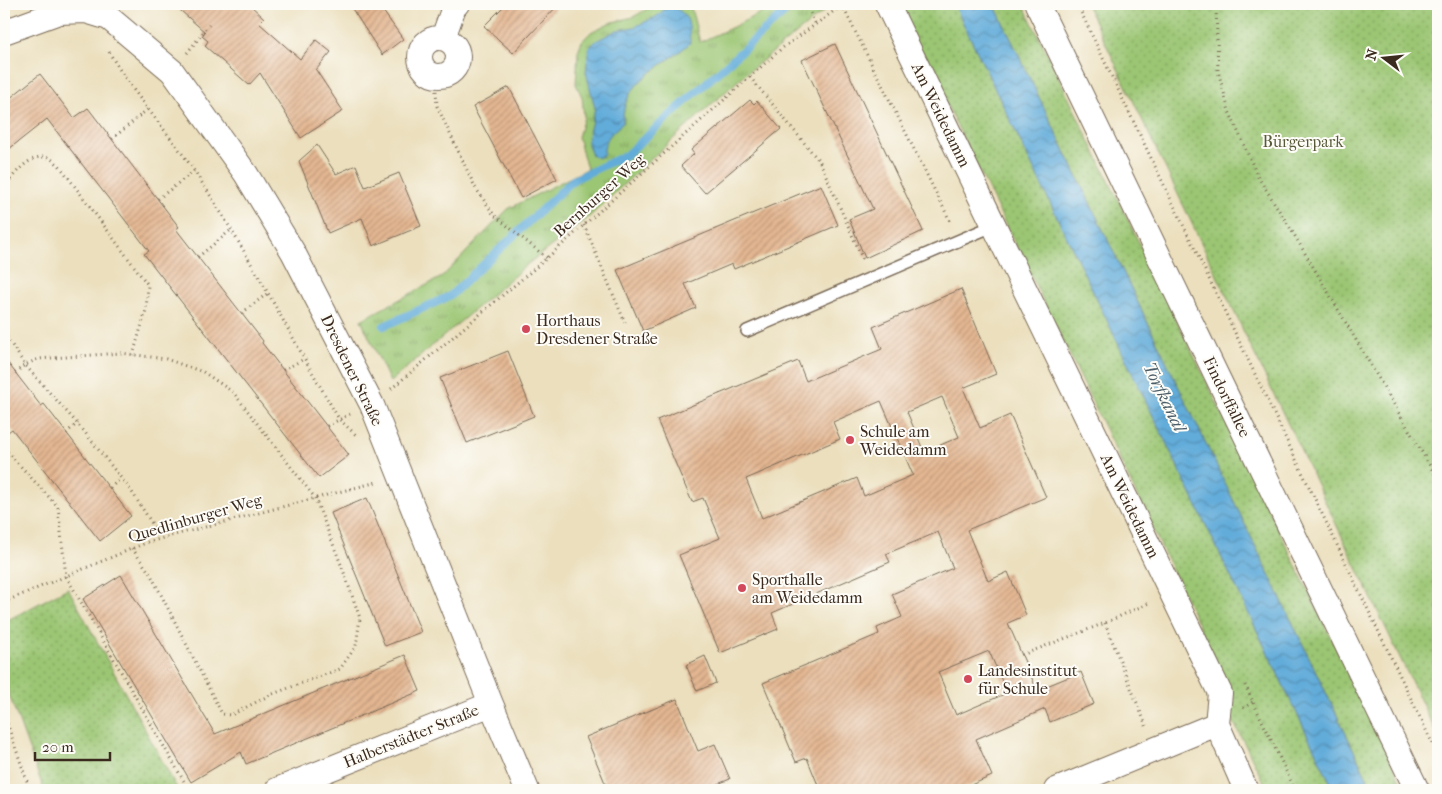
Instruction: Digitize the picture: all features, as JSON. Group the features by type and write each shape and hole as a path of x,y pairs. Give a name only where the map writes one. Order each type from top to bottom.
{"street":[{"path":"436,76 443,76 450,72 458,60 455,46 443,38 454,6 457,4"},
{"name":"Am Weidedamm","path":"887,4 1220,693 1216,724"},
{"name":"Findorffallee","path":"1037,4 1417,790"},
{"name":"Dresdener Straße","path":"4,32 60,12 88,7 109,18 172,71 246,174 288,244 372,405 527,790"},
{"name":"Halberstädter Straße","path":"276,790 491,704"},
{"path":"1056,790 1216,724 1246,790"}],"lane":[{"path":"747,331 995,225"}],"path":[{"path":"843,4 960,240"},
{"name":"Bernburger Weg","path":"372,405 547,258 781,49 843,4"},
{"path":"1077,4 1438,755"},
{"path":"1216,4 1218,71 1229,111 1258,178 1289,226 1436,476 1438,484"},
{"path":"807,5 815,23"},
{"path":"172,71 209,25"},
{"path":"104,44 123,76 194,171 268,293 339,419 359,438"},
{"path":"436,76 437,106 475,187 494,215 547,258"},
{"path":"750,77 820,162 871,278"},
{"path":"4,93 8,99"},
{"path":"112,139 148,109"},
{"path":"4,187 24,165 36,158 48,158 59,165 148,285 146,310 133,355"},
{"path":"158,199 194,171"},
{"path":"584,225 626,325"},
{"path":"198,257 231,230"},
{"path":"242,313 268,293"},
{"path":"4,333 25,365 78,423 122,478 161,538"},
{"path":"15,373 25,365 38,359 121,353 166,359 203,372 233,392 315,498 360,618 356,646 340,669 270,694 232,715 222,714 151,574 132,548"},
{"path":"283,370 304,359"},
{"path":"327,426 339,419"},
{"path":"66,432 78,423"},
{"path":"4,448 58,508 66,576 189,790"},
{"name":"Quedlinburger Weg","path":"4,602 132,548 161,538 399,476"},
{"path":"110,488 122,478"},
{"path":"1022,655 1105,623 1172,593"},
{"path":"1105,623 1156,749"},
{"path":"1253,702 1295,790"},
{"path":"4,714 30,790"}],"green space":[{"path":"656,4 690,4 700,42 777,4 833,4 742,77 588,218 529,263 390,382 361,320 442,277 508,209 587,169 578,137 584,117 582,97 576,84 578,51 582,41 591,32 609,23 633,17"},
{"path":"897,4 954,4 1334,790 1268,790 1232,719 1234,700 1069,353"},
{"path":"994,4 1023,4 1405,790 1373,790"},
{"name":"Bürgerpark","path":"1086,4 1438,4 1438,737 1105,42"},
{"path":"68,588 178,790 44,790 4,681 4,622"}],"water":[{"name":"Torfkanal","path":"954,4 994,4 1373,790 1334,790"},
{"path":"672,6 683,13 688,21 690,43 646,76 636,86 624,108 623,123 612,133 607,141 604,155 599,158 592,156 587,141 595,108 586,72 589,48 596,41 617,30 634,27 656,17"}],"building":[{"path":"173,4 249,4 264,18 259,23 300,59 316,40 331,52 316,70 343,111 301,138 260,73 249,85 205,46 208,41 202,36 205,32"},
{"path":"349,4 378,4 403,39 382,55"},
{"path":"506,4 559,4 513,53 484,26"},
{"path":"835,44 923,231 865,258 849,219 873,209 802,60"},
{"path":"40,74 74,118 88,108 179,227 176,229 349,455 319,478 144,254 149,251 47,119 4,153 4,103"},
{"path":"509,87 557,179 521,198 473,107"},
{"path":"750,100 754,104 757,101 781,129 705,193 681,166 694,154 691,150"},
{"path":"317,145 336,174 356,165 365,187 399,173 421,226 373,246 362,218 328,233 299,161"},
{"path":"821,185 838,225 734,269 732,264 685,284 696,308 643,331 617,270"},
{"path":"961,289 996,374 963,388 980,428 1010,415 1046,497 967,530 988,581 1008,572 1026,615 1008,623 1037,690 1081,672 1094,704 1050,722 1045,709 976,739 992,776 959,790 820,790 807,758 796,762 763,683 879,634 877,628 902,617 892,594 953,568 938,532 886,554 890,562 772,613 778,629 720,653 679,555 720,538 703,498 692,502 657,420 798,361 806,381 882,349 873,327","holes":["942,397 959,437 924,452 907,412","881,401 913,475 864,496 857,478 762,518 746,479 840,439 833,422","989,651 1007,693 956,715 938,672"]},
{"path":"508,351 534,416 467,443 440,378"},
{"path":"4,358 41,406 44,404 131,516 100,541 12,429 4,435"},
{"path":"367,498 421,632 385,646 331,513"},
{"path":"121,575 215,734 405,655 420,691 246,764 241,752 191,782 83,599"},
{"path":"705,656 716,683 697,691 686,665"},
{"path":"677,699 698,751 715,744 730,779 703,790 608,790 586,737"}],"waterway":[{"path":"384,326 450,296 573,180 626,155 794,4"}],"place":[{"name":"Horthaus Dresdener Straße","path":"526,329"},
{"name":"Schule am Weidedamm","path":"850,440"},
{"name":"Sporthalle am Weidedamm","path":"742,588"},
{"name":"Landesinstitut für Schule","path":"968,679"}]}
